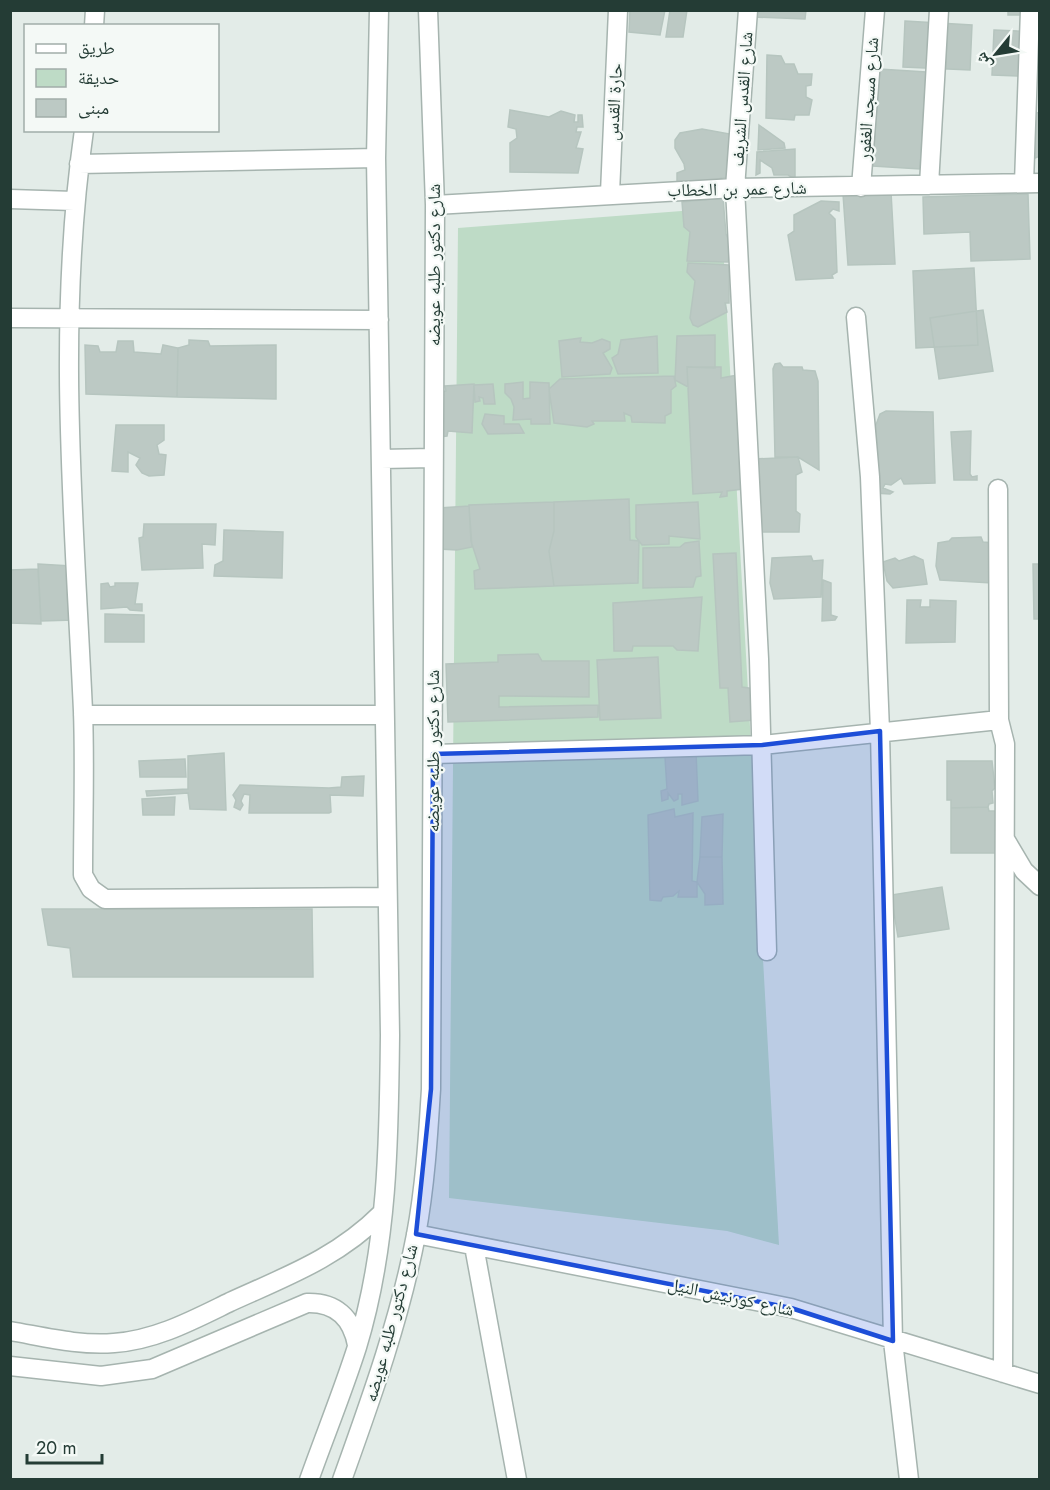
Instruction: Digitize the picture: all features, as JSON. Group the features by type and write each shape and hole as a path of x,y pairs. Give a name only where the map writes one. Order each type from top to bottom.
{"street":[{"name":"شارع دكتور طلبه عويضه","path":"309,1479 357,1345 375,1261 389,1150 376,158 379,10"},
{"name":"شارع دكتور طلبه عويضه","path":"342,1479 392,1336 416,1234 431,1089 435,205 428,10"},
{"name":"حارة القدس","path":"610,193 618,10"},
{"name":"شارع القدس الشريف","path":"748,10 735,188 762,746 767,951"},
{"name":"شارع مسجد الغفور","path":"861,187 875,10"},
{"path":"929,185 939,10"},
{"path":"1030,10 1032,183"},
{"path":"84,132 74,201 68,317 67,407 83,715 83,875 91,889 105,898 387,897"},
{"path":"79,164 376,158"},
{"name":"شارع عمر بن الخطاب","path":"435,205 610,193 735,188 1032,183"},
{"path":"10,199 74,201"},
{"path":"856,317 870,477 880,731 892,1341 909,1479"},
{"path":"10,318 379,320"},
{"path":"381,459 434,458"},
{"path":"998,489 999,720 1005,744 1003,1373"},
{"path":"83,715 383,715"},
{"path":"433,754 762,746 880,731 999,720"},
{"path":"1005,839 1024,871 1040,886"},
{"path":"10,1331 90,1344 114,1343 153,1336 315,1264 346,1245 381,1213"},
{"name":"شارع كورنيش النيل","path":"416,1234 791,1308 892,1341 1040,1384"},
{"path":"474,1246 516,1479"},
{"path":"10,1366 101,1376 152,1369 307,1303 322,1302 341,1313 355,1331 357,1345"}],"highlighted area":[{"path":"880,731 893,1341 791,1308 416,1234 431,1089 433,754 762,745"}],"green space":[{"path":"721,208 779,1245 727,1231 449,1198 458,228"}],"building":[{"path":"630,10 665,10 660,35 629,32"},
{"path":"670,10 687,10 683,37 666,37"},
{"path":"754,10 806,10 805,19 753,17"},
{"path":"1008,10 1040,10 1040,15 1008,15"},
{"path":"905,21 972,25 970,70 903,67"},
{"path":"994,30 1040,32 1040,77 992,75"},
{"path":"767,55 781,56 785,64 794,64 798,74 812,74 811,85 806,86 806,97 812,100 809,115 795,115 794,120 766,118"},
{"path":"879,69 926,72 920,169 873,166"},
{"path":"510,110 549,117 561,111 575,115 574,122 578,122 578,115 582,115 583,127 577,127 576,132 581,132 576,148 583,149 578,173 510,172 510,143 517,138 516,129 508,127"},
{"path":"1027,112 1040,113 1040,156 1025,162"},
{"path":"759,125 784,143 785,148 758,150"},
{"path":"702,129 730,134 727,167 731,170 731,177 721,178 724,182 677,182 677,173 685,170 675,148 675,140 680,133"},
{"path":"795,149 795,179 788,175 774,175 772,168 760,160 760,173 756,175 757,152"},
{"path":"891,192 895,264 848,265 843,194"},
{"path":"1028,194 1030,259 971,261 970,232 924,234 923,197"},
{"path":"723,198 726,234 730,244 728,262 687,261 690,232 684,227 682,202"},
{"path":"821,201 839,202 839,211 833,209 829,213 835,219 837,272 832,275 833,278 796,280 788,235 794,231 794,215"},
{"path":"688,263 729,265 729,303 725,303 727,312 698,327 693,325 690,318 695,281 687,272"},
{"path":"974,268 978,345 916,348 913,271"},
{"path":"983,310 993,371 939,379 930,318"},
{"path":"715,335 715,368 687,367 688,387 675,380 677,336"},
{"path":"657,336 658,373 618,374 612,358 618,354 621,340"},
{"path":"581,338 580,342 592,343 602,339 610,342 610,349 603,353 612,368 610,374 562,377 559,341"},
{"path":"189,340 208,341 210,346 276,345 276,399 177,397 178,348 189,345"},
{"path":"118,341 133,341 134,352 161,354 163,345 178,348 177,397 86,394 85,345 98,346 100,352 116,352"},
{"path":"780,363 783,367 802,367 803,370 815,371 818,381 819,470 798,457 775,457 773,369 775,364"},
{"path":"687,367 721,367 721,378 738,375 743,489 727,491 727,496 720,497 722,492 693,494"},
{"path":"674,376 676,386 671,390 671,413 665,416 665,423 632,422 631,416 624,413 625,421 592,421 594,424 587,427 554,423 549,389 560,379"},
{"path":"523,382 523,399 530,398 530,382 549,383 550,424 531,424 531,419 513,420 514,407 511,399 505,393 505,384"},
{"path":"474,384 472,433 448,431 447,436 440,437 439,392 446,391 445,386"},
{"path":"493,384 495,404 484,404 483,398 479,397 480,401 475,402 474,385"},
{"path":"886,411 933,412 935,483 904,484 901,478 891,485 885,484 883,488 893,492 890,494 874,493 871,438 880,414"},
{"path":"485,414 504,416 504,424 519,424 524,433 488,434 482,424"},
{"path":"116,425 164,425 164,440 157,445 159,454 166,455 164,475 149,476 142,473 136,465 140,458 128,452 128,472 112,471"},
{"path":"971,431 970,474 972,477 977,476 977,480 954,480 951,432"},
{"path":"798,457 802,472 796,475 796,511 800,514 799,532 754,532 754,459"},
{"path":"629,499 630,540 639,541 638,583 554,586 549,551 554,531 554,502"},
{"path":"554,502 554,531 549,551 554,586 475,589 474,571 480,569 471,541 469,505"},
{"path":"698,502 700,539 669,536 669,544 642,545 636,537 636,505"},
{"path":"469,506 472,547 457,550 439,549 439,508"},
{"path":"144,524 216,524 215,545 202,544 203,568 142,570 139,538 143,537"},
{"path":"224,530 283,532 282,578 214,576 215,565 223,561"},
{"path":"981,537 983,542 994,543 992,583 940,580 936,566 938,543 949,541 952,538"},
{"path":"699,541 701,576 696,577 693,587 643,588 643,548 680,547 685,543"},
{"path":"736,553 742,687 755,689 755,720 730,722 728,688 720,688 713,554"},
{"path":"811,556 813,561 823,560 821,597 774,599 770,583 772,558"},
{"path":"914,556 923,560 927,584 893,588 887,581 883,562 895,558 899,561"},
{"path":"38,564 71,566 74,620 41,621"},
{"path":"1033,564 1040,564 1040,619 1034,619"},
{"path":"38,569 41,624 10,623 10,570"},
{"path":"823,580 831,583 831,615 837,617 835,620 822,621"},
{"path":"108,583 110,587 115,586 115,583 138,583 135,604 142,604 142,611 130,610 127,607 101,609 101,584"},
{"path":"702,597 698,651 677,650 673,646 633,646 632,651 614,651 613,603"},
{"path":"907,600 921,600 920,607 930,607 930,600 956,601 955,642 906,643"},
{"path":"105,614 144,615 144,642 105,642"},
{"path":"538,654 542,661 589,661 589,697 499,696 499,707 598,705 598,717 448,722 446,664 498,662 498,655"},
{"path":"658,657 661,718 600,720 597,660"},
{"path":"696,752 698,801 682,805 682,794 678,794 678,799 674,801 668,793 668,799 662,801 661,791 667,789 665,757"},
{"path":"224,753 226,810 190,809 188,793 147,796 146,791 188,789 188,756"},
{"path":"185,759 186,777 140,777 139,761"},
{"path":"947,761 992,761 995,788 992,791 993,803 988,807 951,808 951,800 947,800"},
{"path":"364,776 363,796 330,795 331,812 329,813 249,813 250,795 244,794 240,810 234,807 236,800 233,795 240,785 329,788 341,787 342,777"},
{"path":"175,797 174,815 143,815 142,799"},
{"path":"988,807 989,811 996,811 997,853 951,853 951,808"},
{"path":"674,809 675,817 693,813 692,881 697,882 697,897 678,897 679,891 673,896 663,897 661,901 650,900 648,815"},
{"path":"723,814 722,857 700,857 702,817"},
{"path":"700,857 722,857 723,904 705,905 705,894 697,882"},
{"path":"942,887 949,929 898,937 891,895"},
{"path":"42,909 312,909 313,977 73,977 70,948 48,945"}]}
